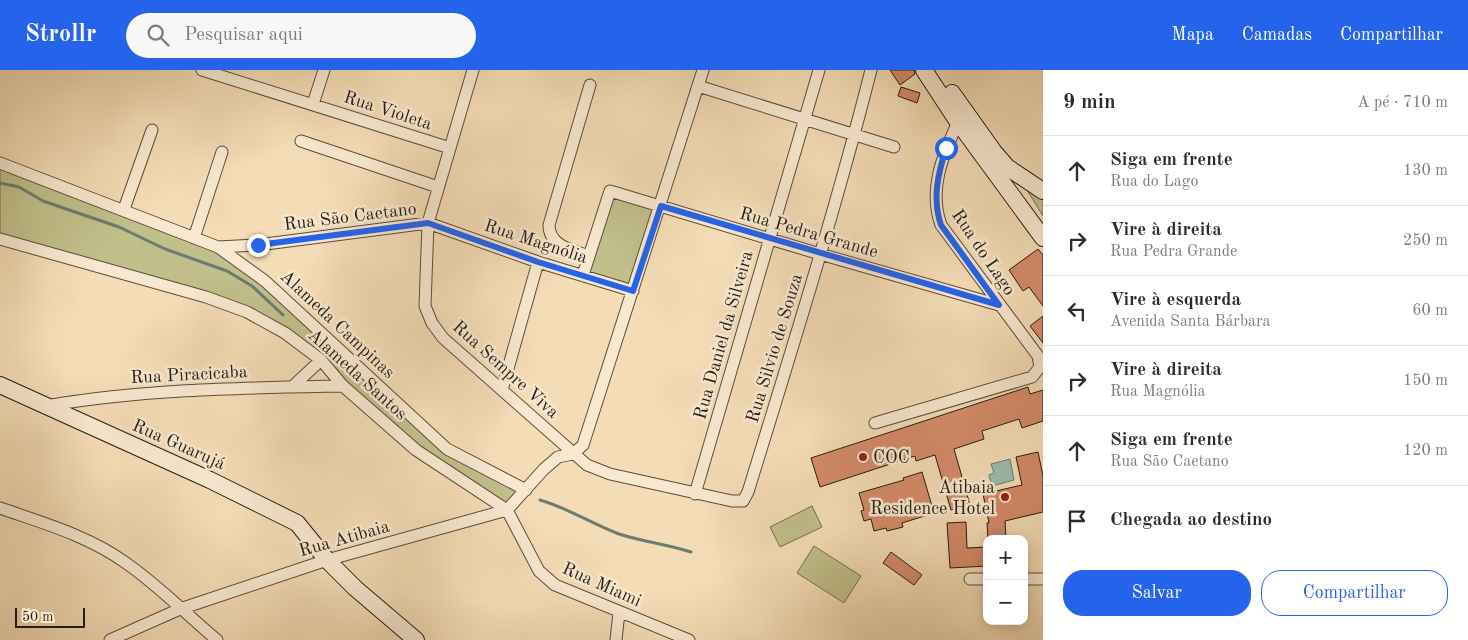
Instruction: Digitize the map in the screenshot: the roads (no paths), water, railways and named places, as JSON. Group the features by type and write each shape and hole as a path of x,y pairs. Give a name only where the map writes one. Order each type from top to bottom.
{"street":[{"name":"Rua Violeta","path":"202,70 450,148"},
{"path":"313,104 324,70"},
{"name":"Rua Sempre Viva","path":"473,70 428,223 425,306 432,323 443,338 587,465 610,474 694,494"},
{"path":"507,510 558,457 574,454 583,445 661,206 702,70"},
{"name":"Rua Daniel da Silveira","path":"694,494 819,70"},
{"name":"Rua Silvio de Souza","path":"694,494 732,501 743,500 748,492 855,135 871,70"},
{"path":"924,70 958,122 1043,238"},
{"path":"936,70 994,152 1007,167 1043,191"},
{"path":"582,275 589,256 555,242 549,235 549,225 590,85"},
{"path":"698,86 894,147"},
{"name":"Rua do Lago","path":"876,423 1032,377 1040,367 1038,356 941,225 936,212 938,173 958,122"},
{"path":"124,209 152,130"},
{"path":"301,141 438,187"},
{"path":"194,238 222,152"},
{"name":"Alameda Campinas","path":"0,163 124,209 218,247 250,269 447,449 526,490"},
{"name":"Rua Pedra Grande","path":"589,256 610,191 999,305"},
{"name":"Rua São Caetano","path":"218,247 258,245 428,223"},
{"name":"Rua Magnólia","path":"428,223 538,262 633,291"},
{"name":"Alameda Santos","path":"0,239 206,297 247,312 285,333 321,360 344,386 416,450 507,510"},
{"path":"250,269 252,252 258,245"},
{"path":"502,390 538,262"},
{"path":"292,387 321,360"},
{"name":"Rua Guarujá","path":"0,385 277,512 296,523 327,560 382,614 416,640"},
{"name":"Rua Piracicaba","path":"46,406 87,399 179,391 344,386"},
{"path":"75,419 87,399"},
{"path":"0,508 78,536 104,549 127,563 217,640"},
{"name":"Rua Atibaia","path":"110,640 180,609 327,560 507,510"},
{"name":"Rua Miami","path":"507,510 539,571 555,585 689,640"},
{"path":"970,579 983,579"},
{"path":"1028,579 1043,579"},
{"path":"616,640 619,612"}],"waterway":[{"path":"0,183 19,187 43,201 119,227 165,249 227,271 252,286 283,315"},
{"path":"540,500 619,534 691,552"}],"place":[{"name":"COC","path":"863,457"},
{"name":"Atibaia Residence Hotel","path":"1005,497"}]}
